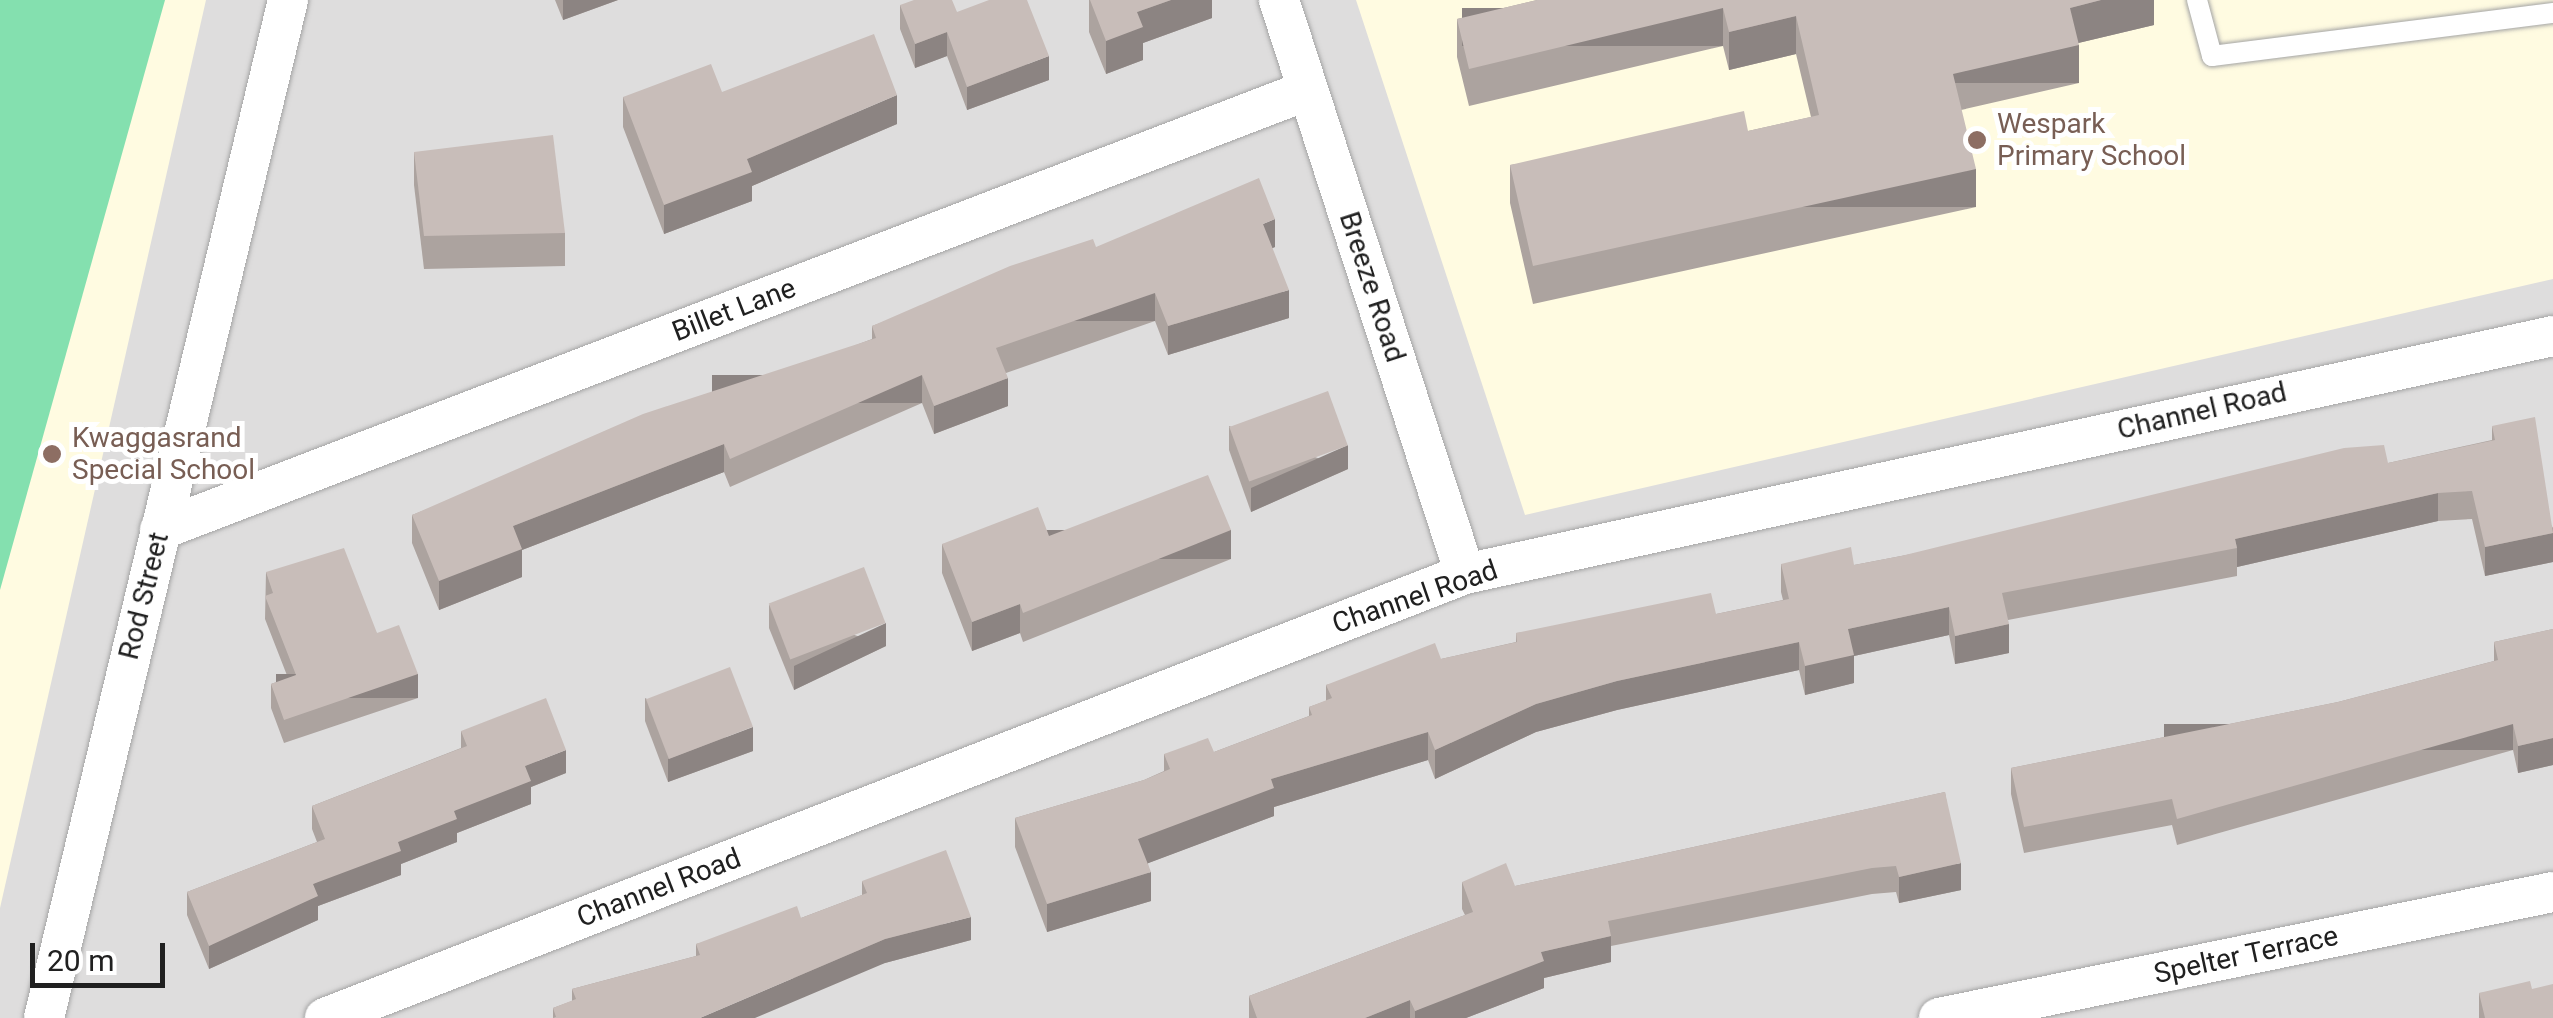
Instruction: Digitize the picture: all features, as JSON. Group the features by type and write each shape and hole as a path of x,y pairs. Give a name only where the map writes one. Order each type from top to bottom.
{"street":[{"name":"Rod Street","path":"44,1018 288,0"},
{"name":"Breeze Road","path":"1279,0 1465,574"},
{"name":"Billet Lane","path":"160,530 1308,90"},
{"name":"Channel Road","path":"325,1018 1465,574 2553,336"},
{"name":"Spelter Terrace","path":"1939,1018 2553,892"}],"lane":[{"path":"2197,0 2212,56 2553,13"}],"shaded area":[{"path":"0,0 2553,0 2553,1018 0,1018"},
{"name":"Kwaggasrand Special School","path":"0,0 206,0 0,908"},
{"name":"Wespark Primary School","path":"1356,0 2553,0 2553,279 1525,515"}],"green space":[{"path":"0,0 165,0 0,590"}],"building":[{"path":"914,0 952,0 957,12 989,0 1027,0 1049,56 967,87 947,32 915,44 900,5"},
{"path":"1090,0 1171,0 1137,12 1143,27 1106,41"},
{"path":"1537,0 2101,0 2070,8 2079,45 1953,74 1976,169 1533,266 1510,165 1744,111 1748,131 1819,115 1796,16 1729,32 1723,8 1469,69 1457,19"},
{"path":"874,34 897,95 747,159 752,172 664,205 623,97 711,64 722,92"},
{"path":"553,135 565,233 424,236 414,152"},
{"path":"1259,178 1275,219 1263,224 1289,290 1168,326 1155,293 996,348 1008,378 934,406 922,375 730,459 724,444 513,526 522,549 439,581 412,515 643,414 876,338 872,326 1010,266 1093,239 1096,247"},
{"path":"1328,391 1348,446 1249,481 1229,427"},
{"path":"2535,417 2553,533 2485,547 2472,491 2438,493 2235,539 2237,548 2002,593 2009,624 1955,636 1949,607 1848,629 1854,655 1805,666 1799,642 1617,681 1536,704 1435,750 1428,732 1271,779 1274,788 1138,839 1151,872 1047,904 1015,818 1144,780 1170,769 1164,754 1208,738 1214,752 1312,715 1309,707 1332,698 1326,685 1435,643 1441,659 1517,642 1516,633 1711,593 1716,614 1789,599 1781,564 1851,547 1854,565 2344,448 2384,445 2388,463 2495,440 2492,426"},
{"path":"1208,475 1231,530 1023,613 1020,604 972,622 942,544 1038,507 1049,536"},
{"path":"344,548 377,633 399,625 418,674 284,720 271,684 296,675 265,596 273,593 266,572"},
{"path":"864,567 886,623 790,660 769,604"},
{"path":"2553,629 2553,738 2518,746 2513,724 2177,819 2172,799 2024,827 2011,768 2338,702 2498,660 2494,642"},
{"path":"730,667 753,727 669,759 646,699"},
{"path":"546,698 566,750 525,766 531,781 454,811 457,819 398,842 401,851 313,884 318,896 209,946 187,892 325,839 312,806 467,746 461,731"},
{"path":"1945,792 1961,863 1899,877 1896,866 1872,868 1608,921 1611,936 1541,952 1544,961 1415,1011 1410,1000 1365,1018 1257,1018 1249,996 1473,912 1462,882 1506,863 1515,886"},
{"path":"946,850 971,917 885,939 700,1018 555,1018 553,1008 576,999 572,989 700,955 696,944 797,906 801,918 867,893 862,881"},
{"path":"2530,981 2532,989 2553,984 2553,1018 2485,1018 2479,993"}],"place":[{"name":"Wespark Primary School","path":"1977,140"},
{"name":"Kwaggasrand Special School","path":"52,454"}]}
